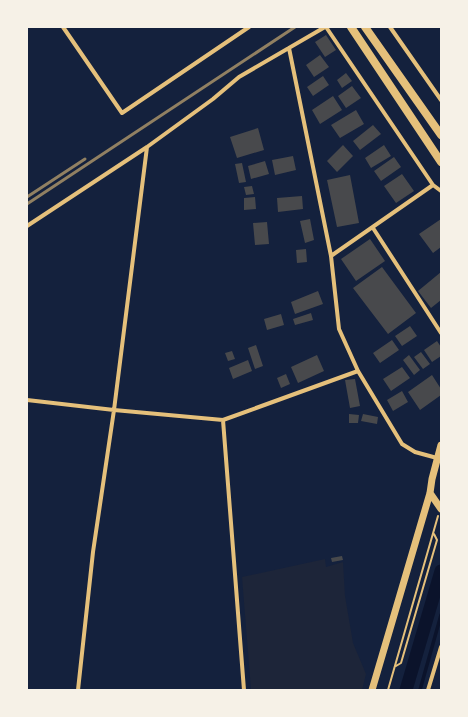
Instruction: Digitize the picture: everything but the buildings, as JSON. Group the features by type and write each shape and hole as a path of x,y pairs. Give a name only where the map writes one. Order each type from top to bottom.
{"main road":[{"path":"351,27 441,162"},
{"path":"366,27 441,135"}],"street":[{"path":"63,27 122,114 249,27"},
{"path":"27,226 147,147 213,99 239,77 326,27 433,185 441,191"},
{"path":"390,27 441,100"},
{"path":"289,48 331,256 339,329 358,371 402,444 415,452 437,458"},
{"path":"78,690 93,552 114,410 147,147"},
{"path":"331,256 433,185"},
{"path":"373,228 441,333"},
{"path":"27,400 223,420 358,371"},
{"path":"223,420 244,690"},
{"path":"372,690 430,493 441,445"},
{"path":"430,493 441,509"},
{"path":"428,690 441,647"}],"path":[{"path":"388,690 434,533 437,540 401,664 395,667"}],"shaded area":[{"path":"325,559 326,567 343,562 345,596 353,643 366,674 362,690 251,690 242,577"}],"waterway":[{"path":"406,690 441,571"},
{"path":"420,690 441,615"}],"railway":[{"path":"27,204 295,27"},
{"path":"27,197 85,159"}]}
